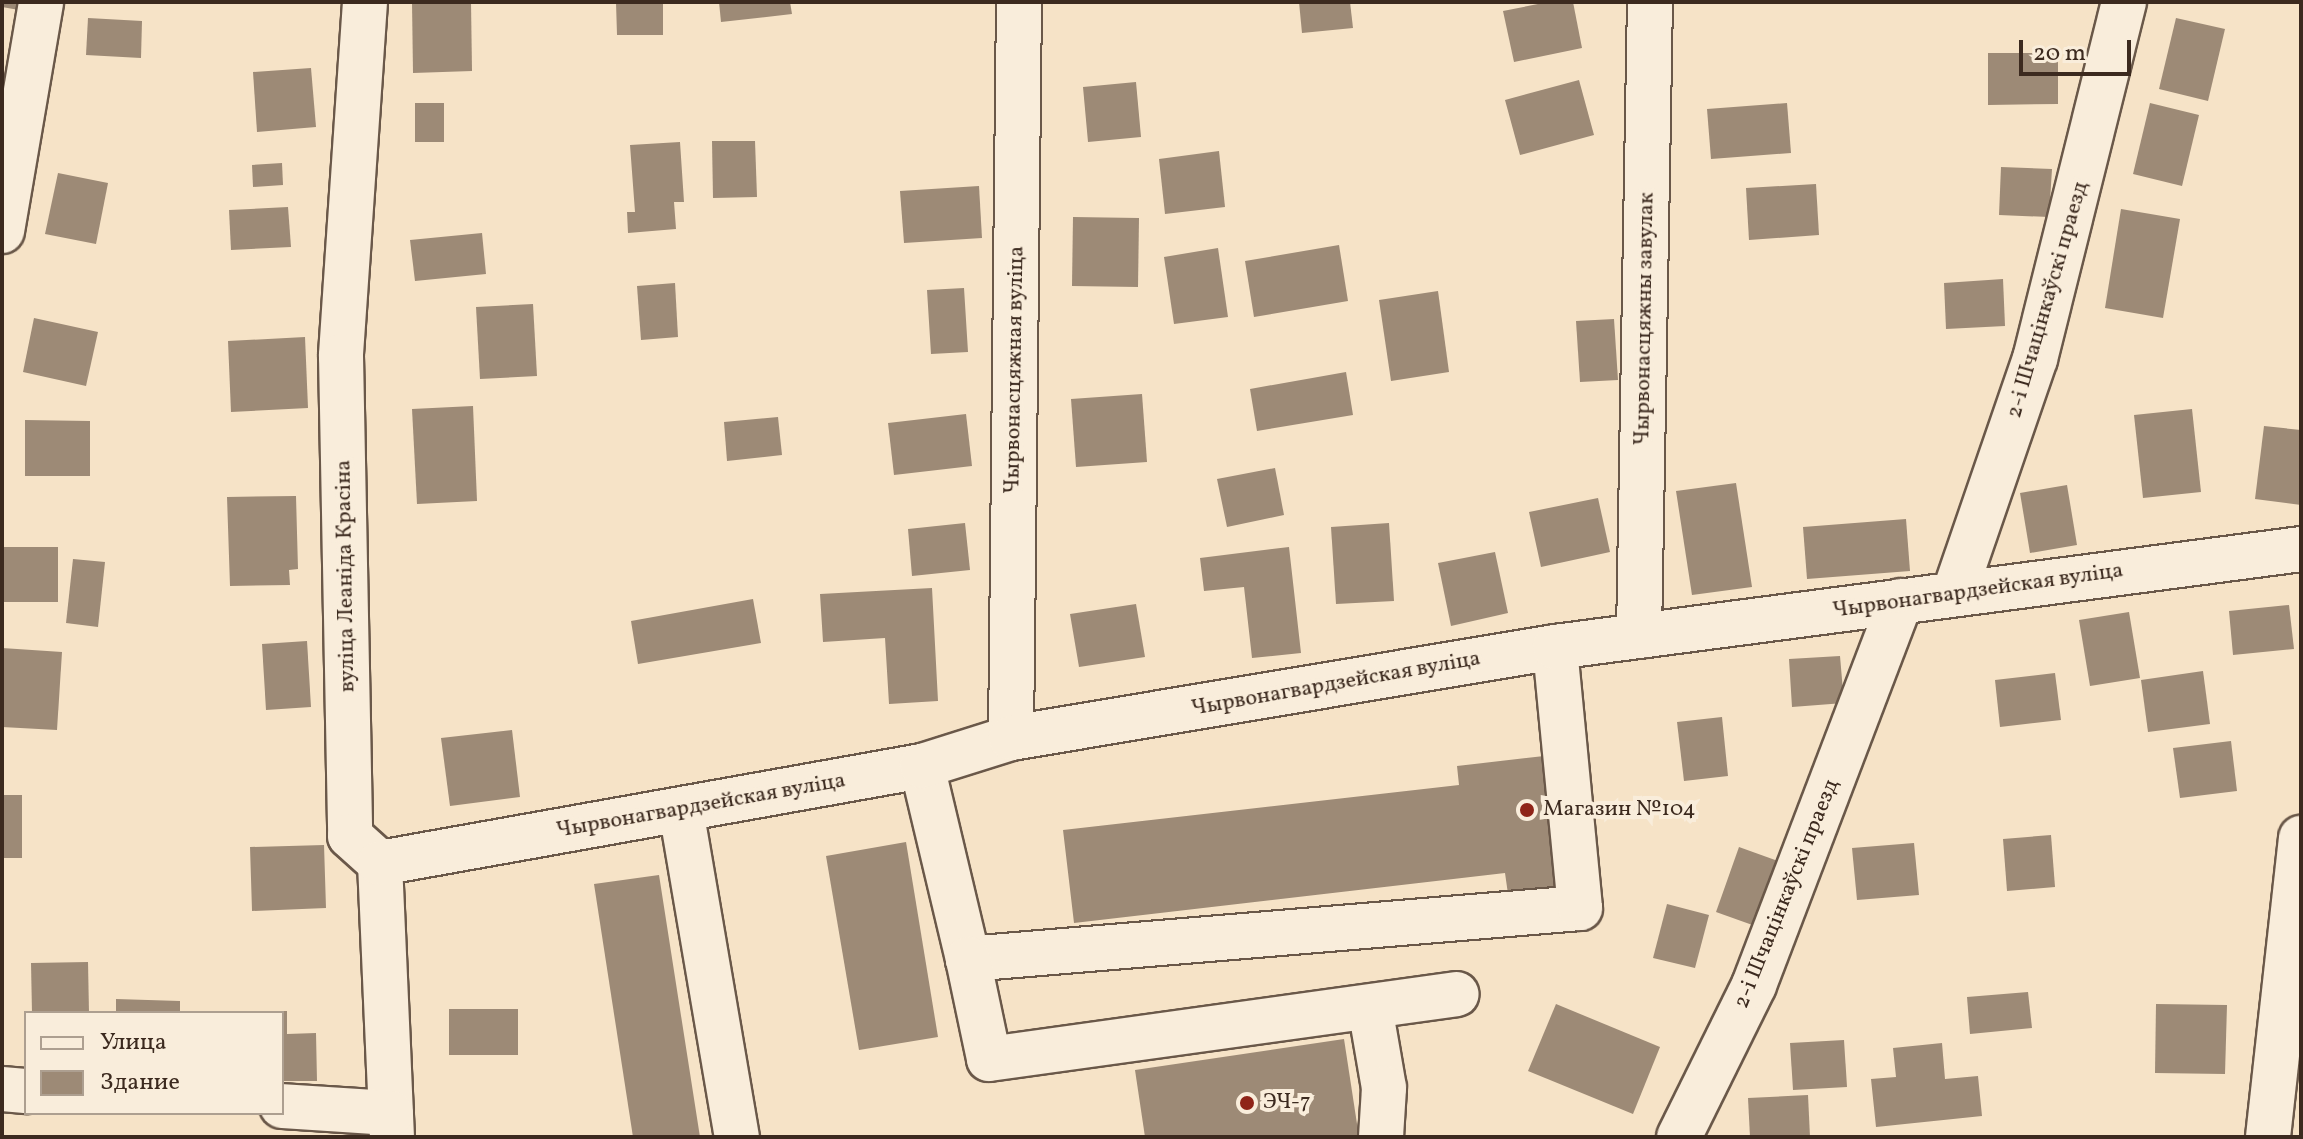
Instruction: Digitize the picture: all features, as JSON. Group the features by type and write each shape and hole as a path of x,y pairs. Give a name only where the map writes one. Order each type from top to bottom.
{"street":[{"path":"2,231 41,2"},
{"name":"вуліца Леаніда Красіна","path":"365,2 341,356 350,836 380,863"},
{"name":"Чырвонасцяжная вуліца","path":"1011,738 1019,2"},
{"name":"Чырвонасцяжны завулак","path":"1639,636 1650,2"},
{"name":"2-і Шчацінкаўскі праезд","path":"1954,594 2035,359 2124,2"},
{"name":"Чырвонагвардзейская вуліца","path":"380,863 922,766 1011,738 1555,647 2301,549"},
{"name":"2-і Шчацінкаўскі праезд","path":"1679,1137 1754,985 1901,601"},
{"path":"968,959 1580,908 1555,647"},
{"path":"922,766 989,1059 1457,994"},
{"path":"681,810 737,1137"},
{"path":"2268,1137 2301,838"},
{"path":"284,1106 391,1125 380,863"},
{"path":"1370,1007 1384,1088 1381,1137"},
{"path":"2,1089 24,1091"}],"building":[{"path":"2,2 20,2 19,10 2,7"},
{"path":"412,2 471,2 472,71 413,73"},
{"path":"616,2 663,2 663,35 617,35"},
{"path":"719,2 790,2 792,14 721,22"},
{"path":"1299,2 1350,2 1353,28 1302,33"},
{"path":"1548,2 1573,2 1582,48 1514,62 1503,11"},
{"path":"88,18 142,21 141,58 86,55"},
{"path":"2176,18 2225,29 2208,101 2159,89"},
{"path":"1988,53 2058,53 2058,104 1988,105"},
{"path":"311,68 316,127 257,132 253,72"},
{"path":"1579,80 1594,135 1520,155 1505,100"},
{"path":"1136,82 1141,137 1088,142 1083,87"},
{"path":"415,103 444,103 444,142 415,142"},
{"path":"1787,103 1791,153 1711,159 1707,109"},
{"path":"2150,103 2199,115 2182,186 2133,174"},
{"path":"712,141 755,141 757,197 713,198"},
{"path":"680,142 684,202 674,202 676,229 628,233 627,212 635,212 630,145"},
{"path":"1219,151 1225,207 1165,214 1159,159"},
{"path":"282,163 283,185 253,187 252,165"},
{"path":"2001,167 2052,169 2049,217 1999,215"},
{"path":"58,173 108,183 96,244 45,234"},
{"path":"1816,184 1819,235 1749,240 1746,188"},
{"path":"979,186 982,238 904,243 900,191"},
{"path":"288,207 291,247 231,250 229,210"},
{"path":"2121,209 2180,219 2163,318 2105,308"},
{"path":"1073,217 1139,218 1138,287 1072,286"},
{"path":"482,233 486,274 415,281 410,240"},
{"path":"1339,245 1348,301 1254,317 1245,261"},
{"path":"1218,248 1228,317 1174,324 1164,257"},
{"path":"2003,279 2005,326 1946,329 1944,283"},
{"path":"675,283 678,337 641,340 637,286"},
{"path":"964,288 968,352 931,354 927,290"},
{"path":"1438,291 1449,372 1391,381 1379,300"},
{"path":"533,304 537,376 480,379 476,307"},
{"path":"34,318 98,332 86,386 23,372"},
{"path":"1614,319 1618,380 1580,382 1576,321"},
{"path":"305,337 308,408 231,412 228,341"},
{"path":"1346,372 1353,415 1257,431 1250,389"},
{"path":"1142,394 1147,462 1076,467 1071,399"},
{"path":"473,406 477,501 417,504 412,409"},
{"path":"2192,409 2201,492 2143,498 2134,415"},
{"path":"966,414 972,466 894,475 888,423"},
{"path":"778,417 782,455 727,461 724,422"},
{"path":"25,420 90,421 90,476 25,476"},
{"path":"2264,426 2301,430 2301,505 2255,499"},
{"path":"1275,468 1284,515 1227,527 1217,479"},
{"path":"1736,483 1752,587 1692,595 1676,491"},
{"path":"2067,485 2077,545 2030,553 2020,493"},
{"path":"296,496 298,569 289,570 290,585 230,586 227,497"},
{"path":"1598,498 1610,552 1541,567 1529,512"},
{"path":"1906,519 1910,571 1807,579 1803,527"},
{"path":"965,523 970,570 912,576 908,529"},
{"path":"1389,523 1394,601 1336,604 1331,527"},
{"path":"2,547 58,547 58,602 2,602"},
{"path":"1289,547 1301,653 1252,658 1244,587 1204,591 1200,558"},
{"path":"1495,552 1508,613 1451,626 1438,563"},
{"path":"73,559 105,562 98,627 66,623"},
{"path":"932,588 938,701 889,704 885,638 823,642 820,594"},
{"path":"753,599 761,643 638,664 631,621"},
{"path":"1136,604 1145,657 1079,667 1070,614"},
{"path":"2289,605 2294,649 2233,655 2229,611"},
{"path":"2129,612 2140,678 2090,686 2079,620"},
{"path":"307,641 311,707 266,710 262,644"},
{"path":"2,648 62,652 57,730 2,727"},
{"path":"1840,656 1844,703 1792,707 1789,659"},
{"path":"2203,671 2210,724 2148,732 2141,680"},
{"path":"2055,673 2061,720 2000,727 1995,680"},
{"path":"1722,717 1728,776 1684,781 1677,722"},
{"path":"512,730 520,797 450,806 441,738"},
{"path":"2231,741 2237,791 2180,798 2173,748"},
{"path":"1553,755 1568,886 1508,894 1505,873 1074,923 1063,830 1459,785 1457,766"},
{"path":"2,795 22,795 22,858 2,858"},
{"path":"2051,835 2055,887 2007,891 2003,839"},
{"path":"906,842 938,1037 859,1050 826,856"},
{"path":"1914,843 1919,895 1857,900 1852,848"},
{"path":"324,845 326,908 252,911 250,847"},
{"path":"1739,847 1781,862 1758,927 1716,912"},
{"path":"659,875 700,1137 633,1137 594,884"},
{"path":"1667,904 1709,915 1695,968 1653,958"},
{"path":"88,962 89,1011 32,1011 31,963"},
{"path":"2028,992 2032,1028 1970,1034 1967,997"},
{"path":"116,999 180,1001 180,1011 116,1011"},
{"path":"1556,1004 1660,1047 1633,1114 1528,1071"},
{"path":"2156,1004 2227,1005 2225,1074 2155,1073"},
{"path":"449,1009 518,1009 518,1055 449,1055"},
{"path":"284,1011 287,1011 287,1034 316,1033 317,1081 284,1081"},
{"name":"ЭЧ-7","path":"1344,1039 1359,1137 1145,1137 1135,1070"},
{"path":"1844,1040 1847,1087 1793,1090 1790,1043"},
{"path":"1942,1043 1945,1079 1978,1076 1982,1116 1876,1127 1871,1079 1896,1077 1893,1048"},
{"path":"1808,1095 1810,1137 1750,1137 1748,1098"}],"place":[{"name":"Магазин №104","path":"1527,810"},
{"name":"ЭЧ-7","path":"1247,1103"}]}
